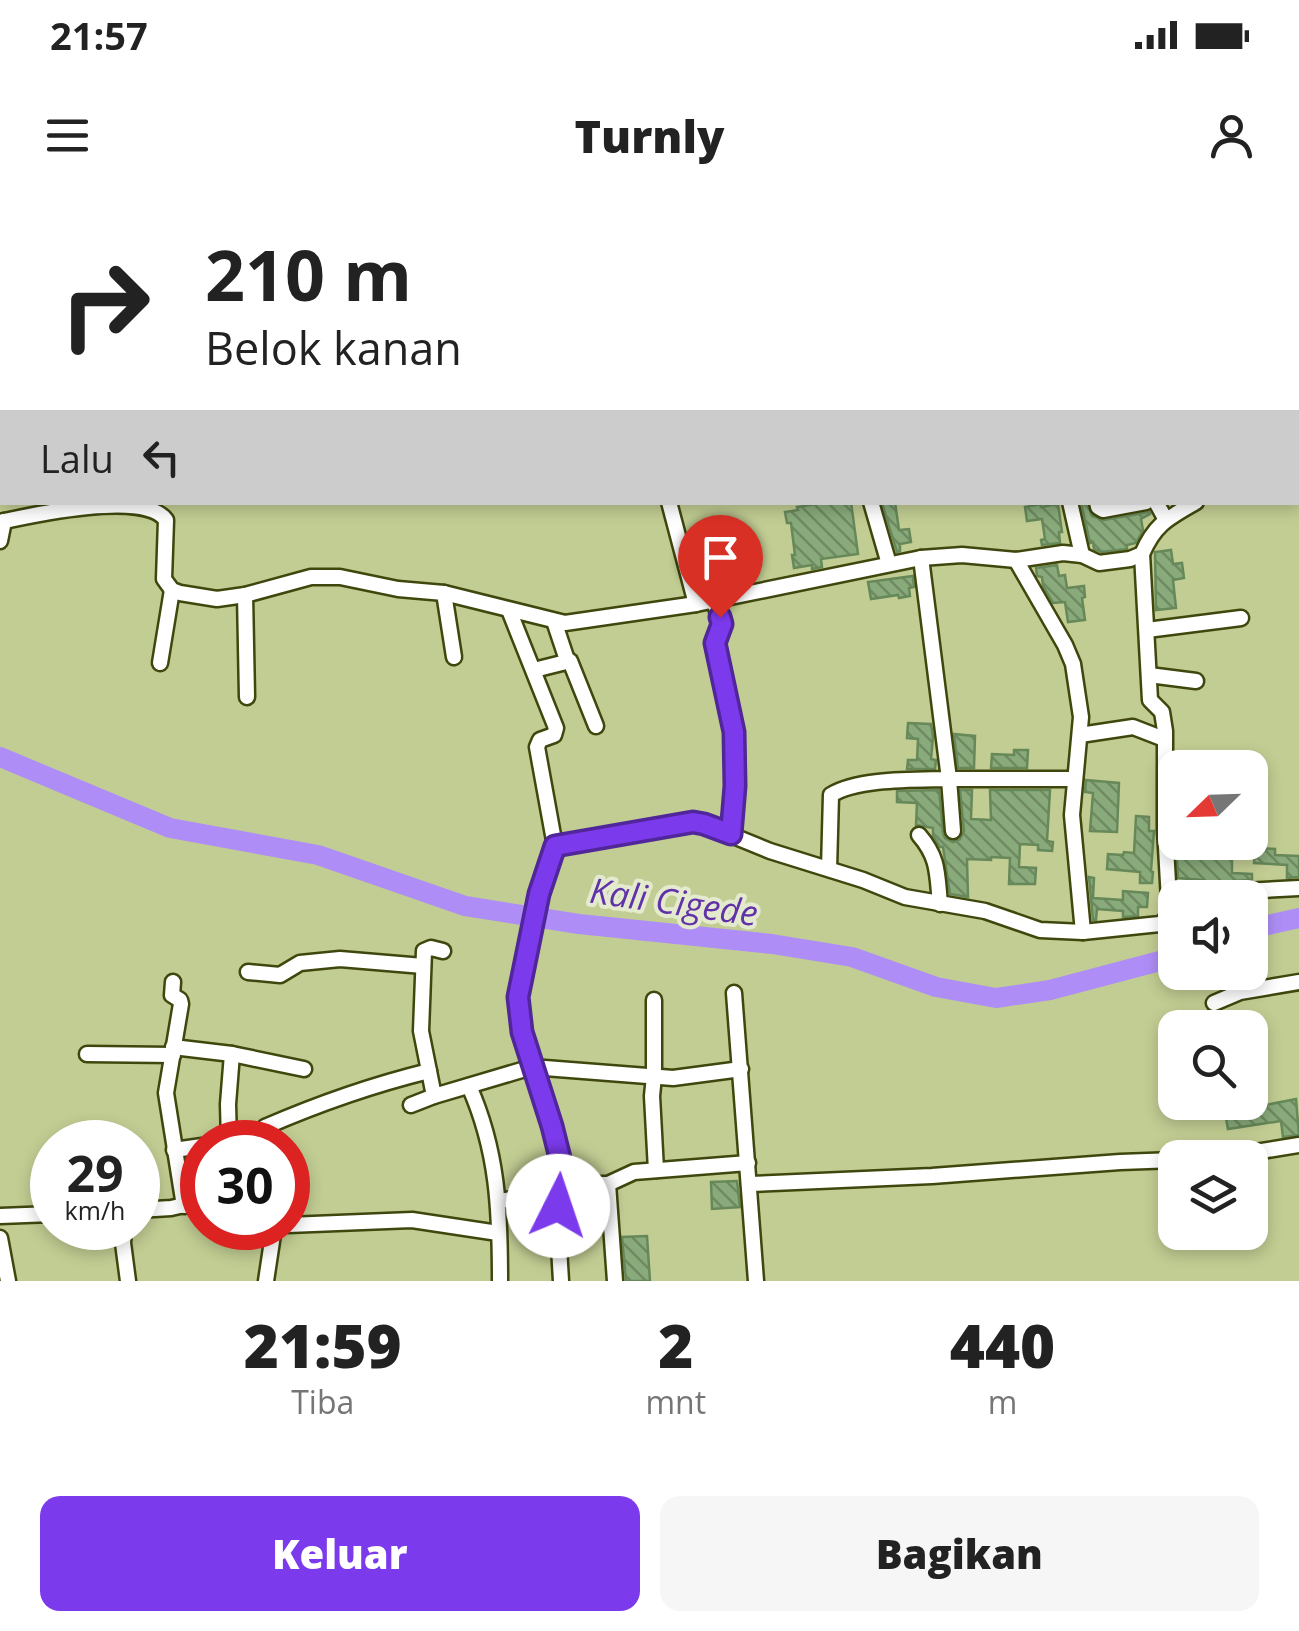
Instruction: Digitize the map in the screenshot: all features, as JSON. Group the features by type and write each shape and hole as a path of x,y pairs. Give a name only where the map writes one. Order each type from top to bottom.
{"street":[{"path":"0,541 2,521 93,505"},
{"path":"109,505 152,510 164,516 164,572 172,590 217,598 245,596 292,581 324,576 444,593 574,623 696,604 921,558 962,555 1016,560 1063,553 1082,555 1099,563 1142,554"},
{"path":"670,505 696,604"},
{"path":"873,505 889,564"},
{"path":"1071,505 1082,555"},
{"path":"1099,505 1103,510 1130,505"},
{"path":"1157,505 1166,520"},
{"path":"1171,880 1162,712 1150,702 1142,554 1158,526 1191,505"},
{"path":"921,558 953,831"},
{"path":"1016,560 1072,656 1081,718 1072,814 1082,932"},
{"path":"160,663 172,590"},
{"path":"444,593 454,657"},
{"path":"245,596 247,697"},
{"path":"713,600 722,622 715,643 734,738 731,834"},
{"path":"508,610 556,728 554,736 540,740 537,747 555,846 539,894 518,997 522,1032 552,1126 561,1189 561,1281"},
{"path":"1147,630 1241,618"},
{"path":"554,621 596,726"},
{"path":"534,670 567,660"},
{"path":"1149,675 1196,681"},
{"path":"1080,735 1134,727 1164,739"},
{"path":"828,869 833,793 881,782 949,778 1075,779"},
{"path":"555,846 693,822 905,898 984,911 1040,930 1082,932 1158,924"},
{"path":"919,834 936,860 940,904"},
{"path":"1268,890 1299,888"},
{"path":"434,1096 421,1031 423,966 426,949 443,950"},
{"path":"248,972 280,975 300,962 340,959 423,966"},
{"path":"173,982 172,995 181,1002 166,1093 180,1184"},
{"path":"1214,1002 1240,992 1299,982"},
{"path":"734,993 756,1281"},
{"path":"654,1000 652,1096 656,1170"},
{"path":"86,1054 232,1054 304,1068"},
{"path":"228,1120 232,1054"},
{"path":"411,1104 532,1067 681,1078 741,1069"},
{"path":"282,1120 322,1103 429,1071"},
{"path":"469,1086 490,1143 499,1201 500,1281"},
{"path":"1268,1150 1299,1145"},
{"path":"174,1150 180,1149"},
{"path":"750,1184 1158,1161"},
{"path":"499,1201 608,1184 634,1172 748,1163"},
{"path":"608,1184 614,1281"},
{"path":"0,1216 30,1215"},
{"path":"310,1224 412,1220 498,1232"},
{"path":"0,1238 8,1281"},
{"path":"124,1250 128,1281"},
{"path":"266,1281 271,1250"}],"building":[{"path":"851,505 858,554 821,559 822,567 794,568 791,523 787,523 785,512 798,510 797,507"},
{"path":"883,505 895,505 899,530 909,529 911,542 900,544 897,552"},
{"path":"1058,505 1060,543 1042,545 1042,519 1027,521 1025,507"},
{"path":"1082,505 1088,505 1092,516 1104,520 1149,512 1141,519 1143,530 1136,543 1127,545 1127,549 1101,552 1090,543"},
{"path":"1171,550 1173,564 1182,563 1184,578 1173,580 1176,608 1156,610 1155,552"},
{"path":"1057,565 1059,576 1065,575 1067,588 1084,586 1085,620 1068,622 1065,602 1053,603 1042,577 1037,576 1036,568"},
{"path":"913,576 910,596 871,599 868,582"},
{"path":"908,723 931,724 931,759 936,760 935,769 907,769 908,760 917,760 918,739 907,738"},
{"path":"954,734 975,736 974,768 958,768"},
{"path":"1014,750 1028,750 1027,768 991,768 992,754 1014,755"},
{"path":"1086,780 1119,783 1117,832 1090,831 1093,793 1085,792"},
{"path":"939,790 943,833 953,842 964,831 960,790 972,790 971,819 991,820 990,790 1050,790 1047,841 1053,842 1052,851 1020,844 1019,867 1036,868 1035,884 1009,884 1010,858 967,859 968,897 950,894 943,847 933,836 933,828 916,825 917,803 897,802 897,791"},
{"path":"1136,816 1149,817 1149,831 1154,831 1152,883 1140,883 1140,872 1107,869 1108,854 1134,853"},
{"path":"1268,849 1275,849 1275,855 1299,856 1299,877 1287,878 1287,865 1254,863 1268,860"},
{"path":"1177,860 1232,860 1232,873 1252,874 1252,880 1178,878"},
{"path":"1089,877 1094,878 1093,898 1123,900 1123,891 1148,893 1147,907 1138,907 1138,916 1123,917 1123,911 1097,909 1093,920"},
{"path":"1296,1099 1299,1135 1283,1137 1281,1121 1228,1129 1226,1120 1268,1120 1268,1105"},
{"path":"737,1181 740,1207 712,1209 711,1182"},
{"path":"647,1236 650,1281 626,1281 622,1237"}],"waterway":[{"name":"Kali Cigede","path":"0,757 170,828 318,855 465,906 852,957 936,987 996,998 1050,990 1158,961"},
{"name":"Kali Cigede","path":"1268,925 1299,918"}],"route":[{"path":"558,1206 557,1192 566,1185 565,1178 522,1032 518,997 539,894 555,846 693,822 731,834 734,732 715,643 722,624 720,617"}]}
